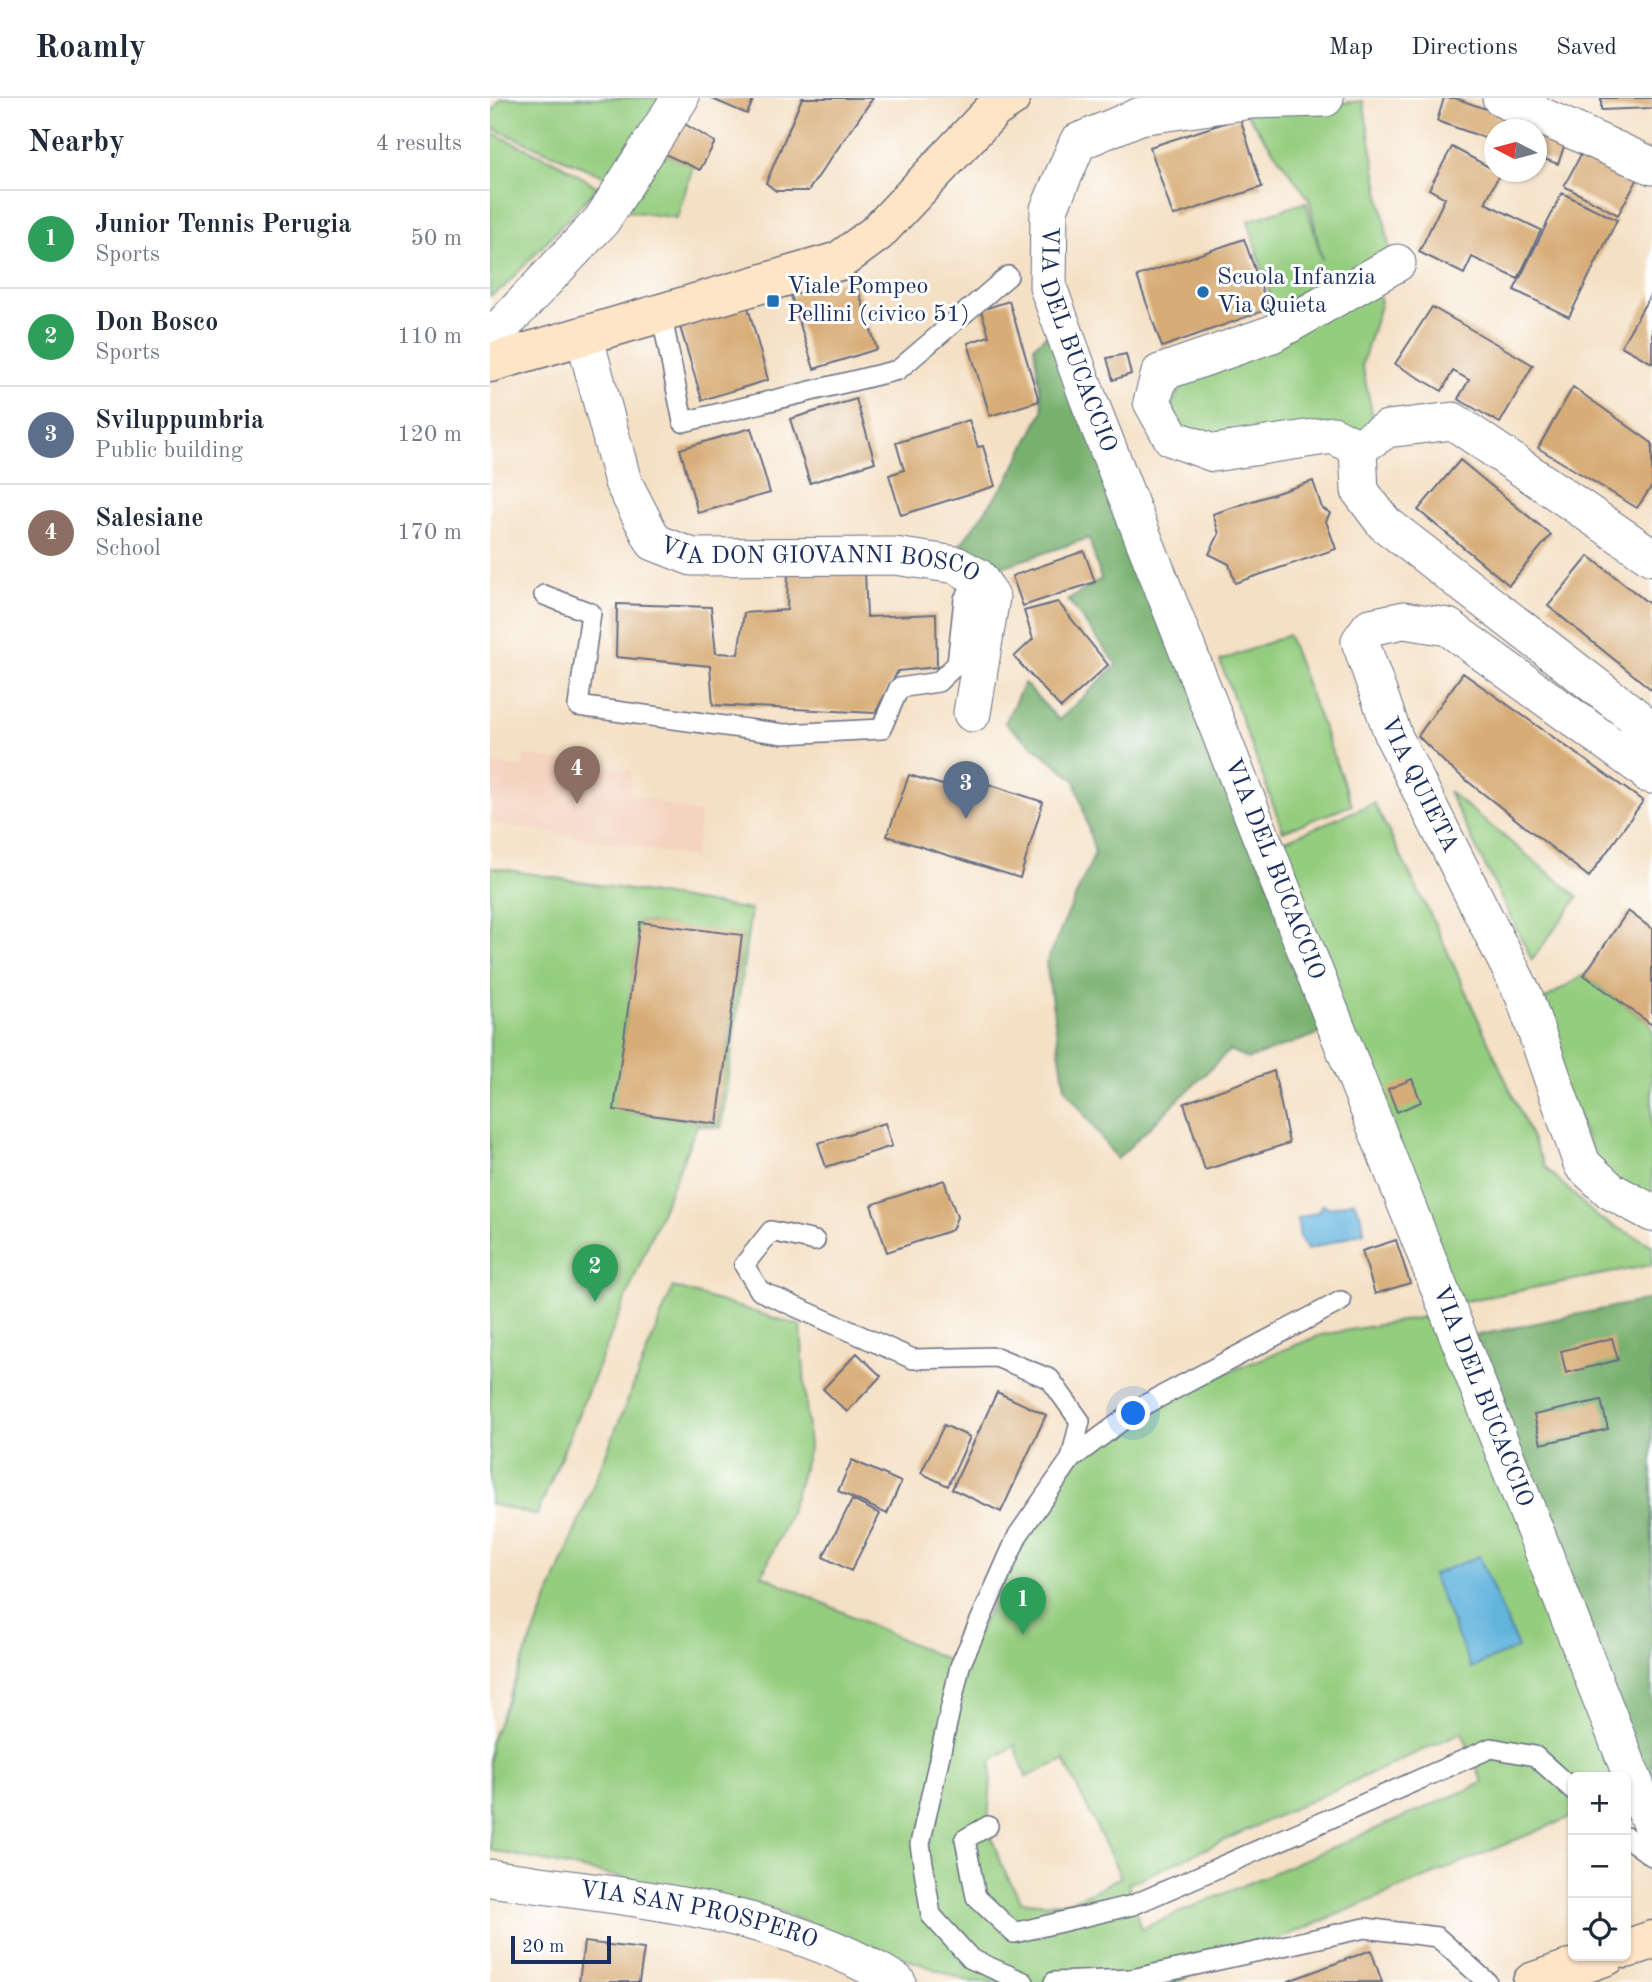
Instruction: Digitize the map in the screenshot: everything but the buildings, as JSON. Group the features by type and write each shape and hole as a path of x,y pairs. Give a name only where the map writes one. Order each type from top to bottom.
{"street":[{"path":"490,339 602,220 680,98"},
{"path":"490,363 839,261 877,233 994,109 1011,98"},
{"name":"VIA DEL BUCACCIO","path":"1325,98 1252,100 1140,116 1078,142 1049,209 1048,286 1088,398 1652,1827"},
{"path":"1501,98 1652,166"},
{"path":"1397,263 1272,334 1160,373 1152,402 1172,438 1213,453 1333,435 1358,448 1387,429 1453,421 1652,557"},
{"name":"VIA DON GIOVANNI BOSCO","path":"584,335 623,482 654,542 692,557 895,556 956,565 978,577 991,597 972,713"},
{"name":"VIA QUIETA","path":"1358,448 1360,491 1384,523 1637,718 1650,775"},
{"name":"VIA QUIETA","path":"1650,775 1448,627 1404,620 1370,627 1360,641 1394,737 1524,996 1582,1164 1611,1191 1652,1213"},
{"name":"VIA SAN PROSPERO","path":"490,1878 688,1908 787,1931 870,1965 897,1982"},
{"path":"1631,1947 1652,1940"},
{"path":"1532,1982 1593,1961"}],"lane":[{"path":"661,312 683,422 898,370 1008,276"},
{"path":"544,595 591,613 578,706 784,734 881,729 899,688 938,682 957,664 964,599 978,577"},
{"path":"815,1241 771,1231 744,1265 761,1291 913,1359 996,1357 1050,1379 1080,1421 1071,1459"},
{"path":"1024,1982 971,1959 931,1915 920,1844 960,1666 1018,1535 1071,1459 1153,1398 1341,1301"},
{"path":"988,1826 965,1839 976,1898 1014,1933 1133,1905 1491,1748 1535,1756 1568,1786"},
{"path":"1631,1841 1652,1856"},
{"path":"1054,1982 1132,1979 1365,1928 1437,1937 1486,1982"}],"shaded area":[{"path":"524,755 632,771 629,793 701,815 694,857 490,823 490,763 522,768"}],"green space":[{"path":"501,98 669,98 622,164 606,177 490,127 490,115"},
{"path":"1363,101 1391,257 1273,305 1248,221 1306,202 1322,260 1309,199 1245,112"},
{"path":"490,132 560,164 598,187 504,287 490,296"},
{"path":"658,151 693,166 677,218 627,211"},
{"path":"1375,286 1381,302 1362,364 1374,423 1353,437 1216,443 1180,433 1170,409 1186,377"},
{"path":"1051,331 1327,1031 1248,1059 1230,1050 1117,1159 1065,1088 1046,963 1095,853 1075,780 1005,723 1024,683 1059,720 1117,665 1068,600 1101,579 1089,538 996,569 961,544 1009,478 1043,411 1034,346"},
{"path":"1288,635 1352,805 1283,831 1220,661"},
{"path":"1448,791 1578,897 1532,960"},
{"path":"1374,803 1435,924 1545,1167 1597,1217 1652,1245 1652,1265 1455,1303 1276,844"},
{"path":"490,867 751,910 721,1128 697,1125 537,1515 490,1504","holes":["640,922 742,936 717,1124 615,1110"]},
{"path":"1584,975 1652,1025 1652,1210 1611,1191 1527,1010"},
{"path":"673,1287 801,1326 809,1449 789,1516 762,1575 960,1666 1061,1473 1139,1408 1321,1335 1442,1314 1618,1772 1568,1772 1568,1818 1176,1982 970,1982 764,1907 490,1850 490,1743","holes":["1462,1732 1483,1783 1141,1929 1128,1884","1015,1745 1026,1777 1064,1760 1121,1877 1063,1902 1021,1901 1001,1865 988,1826 992,1760"]},
{"path":"1652,1299 1652,1795 1474,1336"}],"water":[{"path":"1354,1201 1362,1218 1364,1232 1307,1250 1300,1238 1297,1219 1318,1212 1322,1204 1331,1208"},
{"path":"1479,1556 1518,1648 1471,1668 1432,1575"}],"place":[{"name":"Scuola Infanzia Via Quieta","path":"1203,292"},
{"name":"Viale Pompeo Pellini (civico 51)","path":"773,301"},
{"name":"Salesiane","path":"577,804"},
{"name":"Sviluppumbria","path":"966,819"},
{"name":"Don Bosco","path":"595,1302"},
{"name":"Junior Tennis Perugia","path":"1023,1635"}]}
